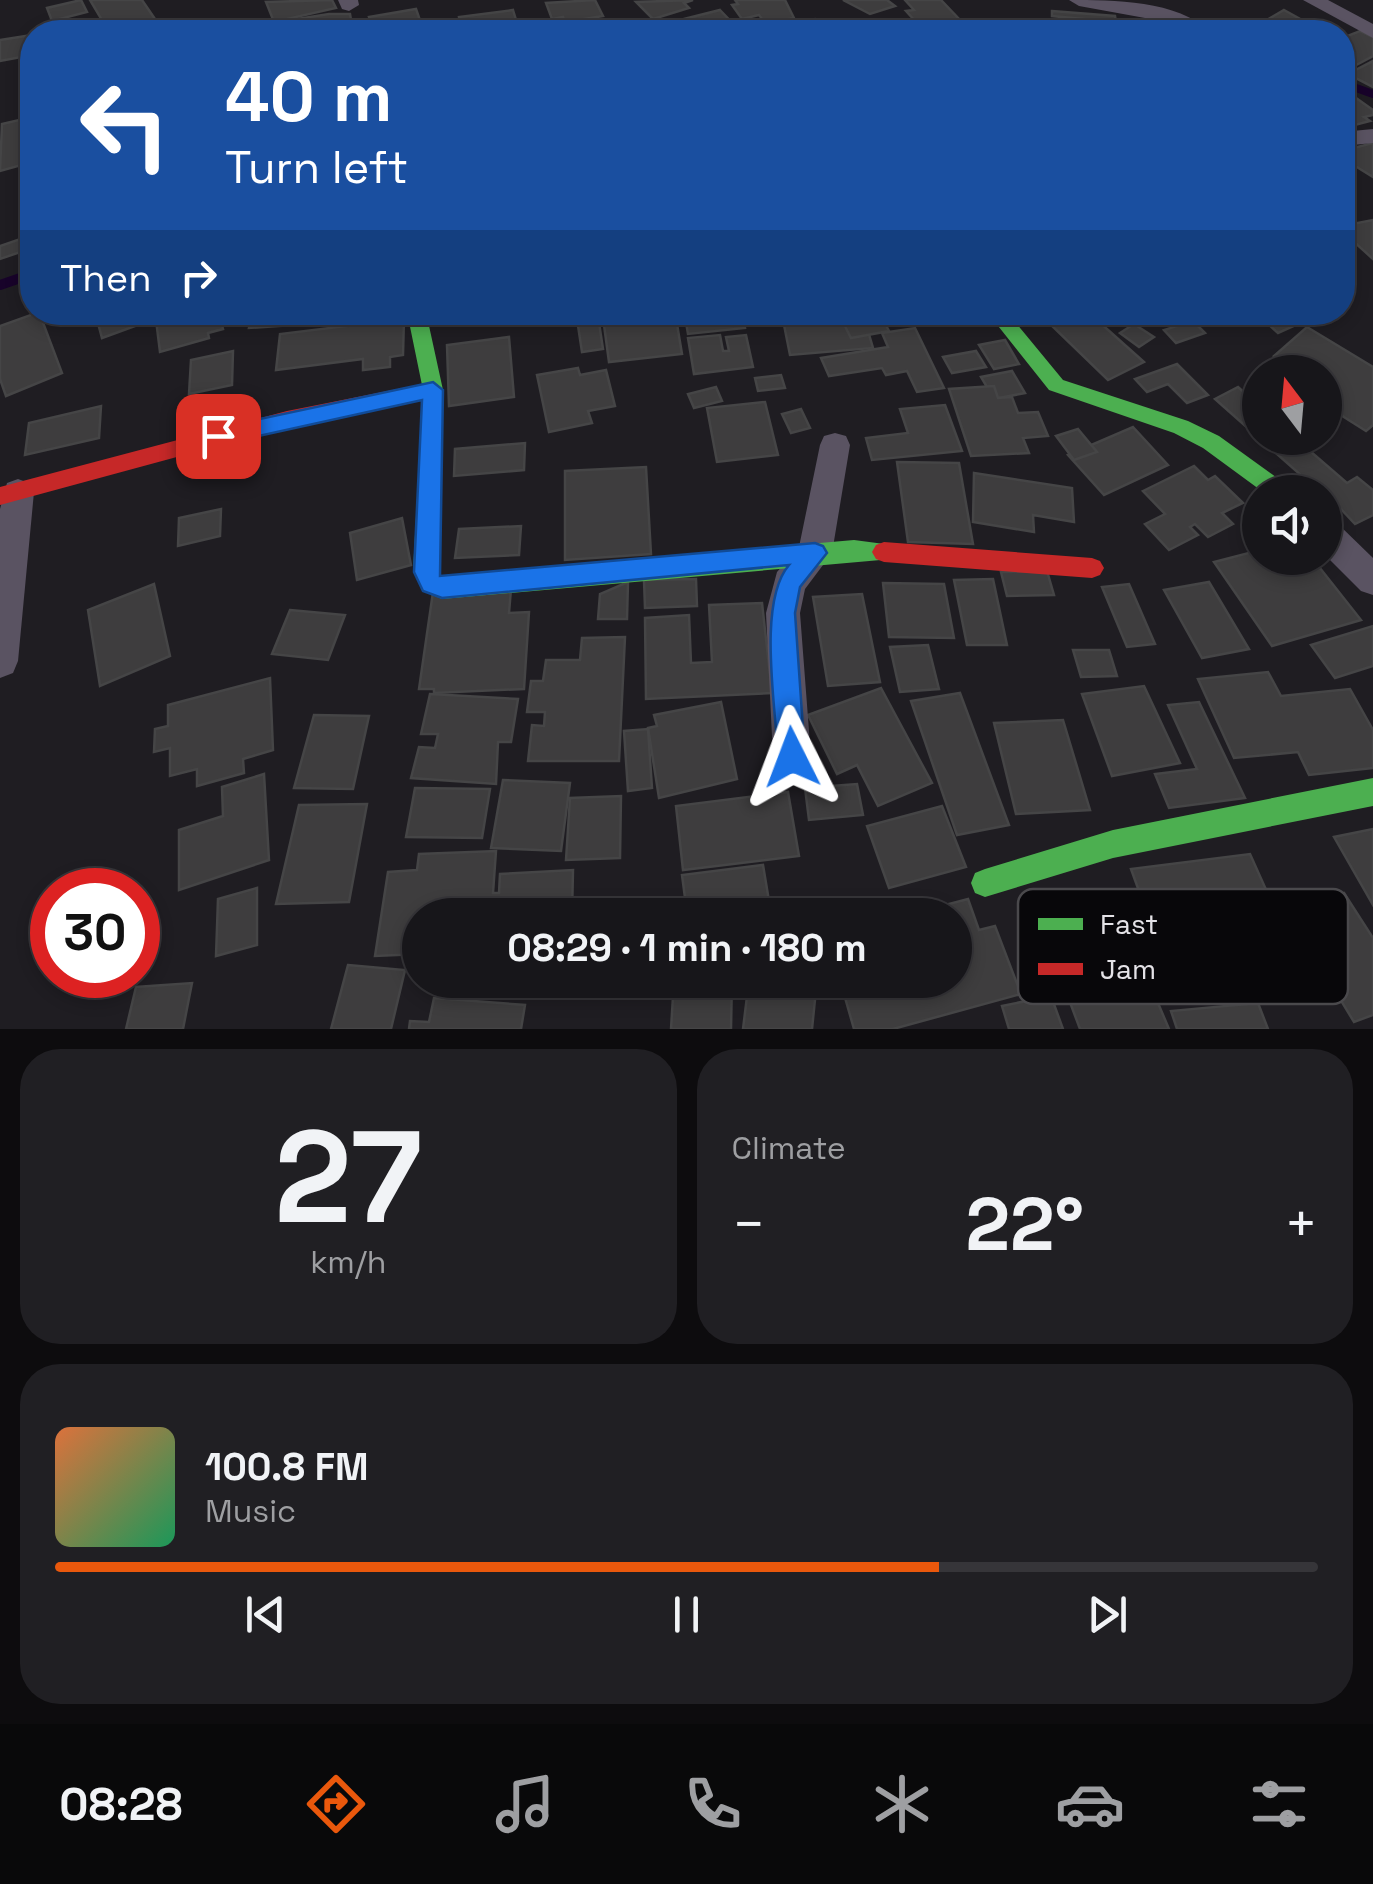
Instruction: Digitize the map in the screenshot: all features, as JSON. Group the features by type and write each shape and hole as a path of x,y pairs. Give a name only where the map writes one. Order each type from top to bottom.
{"street":[{"path":"1079,0 1178,20"},
{"path":"1313,0 1350,20"},
{"path":"419,325 433,390 425,546 426,572 431,584 454,589 815,553 926,553 1092,568"},
{"path":"1007,325 1056,386 1181,427 1211,442 1256,475"},
{"path":"0,662 9,494 270,423 433,390"},
{"path":"792,757 783,613 789,582 815,553 835,444"},
{"path":"1342,550 1373,580"},
{"path":"985,883 1113,844 1373,792"}],"building":[{"path":"81,0 87,12 52,20 47,8"},
{"path":"90,0 142,0 155,19 151,20 102,20"},
{"path":"332,0 336,8 273,20 266,2"},
{"path":"595,0 603,16 552,19 546,3"},
{"path":"693,0 684,3 689,8 653,19 636,2"},
{"path":"735,0 785,0 794,18 763,20 759,15 742,19 732,5 738,4"},
{"path":"843,0 887,0 895,6 870,14"},
{"path":"905,0 941,0 959,19 914,20 906,11 914,10"},
{"path":"416,9 420,20 370,20 369,17"},
{"path":"513,10 516,20 460,20 459,17"},
{"path":"720,10 730,20 680,20"},
{"path":"1284,10 1302,20 1267,20"},
{"path":"1052,11 1115,16 1116,20 1095,20 1052,16"},
{"path":"350,14 351,20 291,20"},
{"path":"1355,33 1373,37 1373,56 1356,65 1355,64"},
{"path":"20,37 20,57 0,61 0,40"},
{"path":"1373,61 1373,87 1355,78 1355,70"},
{"path":"1355,97 1373,110 1373,115 1364,117 1370,121 1355,125"},
{"path":"20,120 20,165 0,171 2,124"},
{"path":"1373,143 1373,177 1355,166 1355,148"},
{"path":"1373,220 1373,259 1355,243 1355,223"},
{"path":"20,239 20,252 0,259 0,246"},
{"path":"20,319 20,325 44,325 62,373 6,396 0,379 0,326"},
{"path":"98,325 138,325 102,338"},
{"path":"157,325 222,325 223,329 208,333 209,338 160,352"},
{"path":"250,325 292,325 249,328"},
{"path":"354,325 404,325 403,355 390,357 390,367 363,370 363,359 276,370 280,334"},
{"path":"578,325 599,325 603,349 582,352"},
{"path":"604,325 677,325 682,354 609,362"},
{"path":"686,325 745,328 688,334"},
{"path":"784,325 846,325 848,332 868,331 873,348 790,355"},
{"path":"844,325 886,325 889,331 851,338"},
{"path":"1051,325 1103,325 1144,362 1108,380"},
{"path":"1136,325 1154,337 1139,347 1120,333"},
{"path":"1197,325 1205,333 1176,343 1164,330"},
{"path":"1269,325 1296,325 1278,333"},
{"path":"1307,327 1373,367 1373,425 1366,431 1342,416 1342,355 1275,355"},
{"path":"915,328 944,388 917,392 907,371 886,375 882,368 829,376 821,358 888,347 882,333"},
{"path":"720,335 723,351 729,351 726,337 746,335 753,367 694,374 688,338"},
{"path":"509,337 514,397 449,406 447,345"},
{"path":"1005,340 1019,364 994,369 979,345"},
{"path":"233,351 232,385 189,394 191,360"},
{"path":"976,351 986,367 952,373 943,357"},
{"path":"1177,364 1208,395 1187,403 1168,384 1147,392 1135,379"},
{"path":"578,368 580,375 606,370 615,406 588,411 592,423 549,432 537,375"},
{"path":"1012,371 1025,393 994,399 981,377"},
{"path":"781,375 785,388 758,391 755,378"},
{"path":"994,386 998,398 1012,397 1018,413 1038,412 1048,436 1023,438 1029,453 971,456 949,389"},
{"path":"716,387 722,401 694,408 688,394"},
{"path":"1238,387 1242,391 1242,423 1215,399"},
{"path":"765,402 778,455 717,462 707,408"},
{"path":"945,405 962,451 872,460 866,438 908,433 900,409"},
{"path":"101,406 99,438 25,455 29,423"},
{"path":"801,409 810,428 791,433 782,414"},
{"path":"1133,427 1168,465 1104,495 1068,455"},
{"path":"1078,429 1097,452 1074,460 1056,436"},
{"path":"525,443 524,470 454,476 455,449"},
{"path":"1278,455 1315,455 1338,475 1301,475"},
{"path":"897,462 959,463 973,544 908,542"},
{"path":"1194,466 1208,480 1215,476 1242,503 1222,513 1233,524 1208,537 1195,524 1190,527 1198,535 1169,550 1145,524 1165,514 1143,491"},
{"path":"646,467 651,554 565,560 565,471"},
{"path":"974,473 1072,488 1074,522 1033,515 1034,532 973,522"},
{"path":"1357,477 1373,490 1373,515 1355,524 1342,510 1342,479 1347,483"},
{"path":"221,509 220,536 178,546 179,518"},
{"path":"402,518 411,565 357,580 350,533"},
{"path":"521,526 519,555 455,558 459,529"},
{"path":"1242,555 1242,575 1325,575 1361,620 1272,646 1214,562"},
{"path":"1047,571 1054,595 1007,596 1001,572"},
{"path":"696,579 697,606 645,608 644,580"},
{"path":"993,579 1007,645 967,645 954,580"},
{"path":"628,582 627,619 598,619 600,594"},
{"path":"1209,582 1249,649 1202,658 1164,590"},
{"path":"883,583 944,584 954,638 889,637"},
{"path":"154,584 170,656 100,686 88,610"},
{"path":"1129,584 1155,644 1127,647 1102,587"},
{"path":"511,589 509,613 529,612 524,689 434,693 434,689 419,689 433,592"},
{"path":"862,594 880,682 828,686 813,597"},
{"path":"762,603 772,693 646,699 645,618 689,615 691,663 712,662 709,605"},
{"path":"290,610 345,615 328,660 272,654"},
{"path":"1373,626 1373,666 1335,678 1311,645"},
{"path":"625,637 619,761 528,761 532,725 544,726 545,712 527,712 531,681 543,681 546,660 580,660 582,638"},
{"path":"928,645 939,689 900,692 890,647"},
{"path":"1073,650 1109,650 1117,676 1081,677"},
{"path":"1268,672 1281,696 1350,689 1373,730 1373,768 1309,775 1298,752 1234,758 1198,679"},
{"path":"270,678 273,750 243,759 244,773 197,786 197,769 170,776 170,748 154,752 155,729 168,726 168,705"},
{"path":"1144,686 1180,763 1112,776 1082,694"},
{"path":"881,688 932,783 878,806 857,765 837,774 808,715"},
{"path":"960,693 1009,825 957,835 911,701"},
{"path":"430,694 518,699 511,742 498,742 496,784 411,778 419,747 435,748 438,734 421,734"},
{"path":"721,702 737,779 659,798 648,728 657,726 654,715"},
{"path":"1199,702 1245,798 1169,808 1155,774 1197,769 1168,705"},
{"path":"314,715 369,716 353,789 294,788"},
{"path":"1063,720 1090,810 1016,814 994,723"},
{"path":"648,729 652,788 628,791 624,731"},
{"path":"264,774 269,860 179,890 179,830 223,816 222,787"},
{"path":"503,780 570,783 561,851 491,848"},
{"path":"857,784 863,815 809,820 805,788"},
{"path":"415,788 490,789 482,838 406,837"},
{"path":"788,792 799,856 683,870 676,806"},
{"path":"621,796 620,858 566,860 570,798"},
{"path":"367,804 349,902 276,904 299,805"},
{"path":"942,806 966,867 889,888 867,826"},
{"path":"1373,829 1373,905 1334,837"},
{"path":"496,851 493,893 499,893 500,874 573,870 572,898 402,898 402,955 375,956 388,872 417,870 419,854"},
{"path":"1250,854 1266,889 1138,889 1131,869"},
{"path":"763,865 768,898 685,898 682,875"},
{"path":"257,888 257,945 216,956 218,899"},
{"path":"1348,899 1373,938 1373,1015 1354,1022 1343,1004 1348,1004"},
{"path":"972,910 979,930 995,926 1018,995 893,1029 854,1029 845,998 972,998"},
{"path":"348,965 402,970 391,1029 331,1029"},
{"path":"192,983 183,1029 126,1029 133,998 160,998 160,985"},
{"path":"434,998 525,1005 521,1029 409,1029 410,1021 429,1022"},
{"path":"673,998 732,998 731,1029 671,1029"},
{"path":"747,998 815,998 812,1029 743,1029"},
{"path":"1054,1004 1063,1029 1009,1029 1002,1006"},
{"path":"1071,1004 1158,1004 1169,1029 1080,1029"},
{"path":"1258,1004 1268,1029 1177,1029 1171,1011"}],"waterway":[{"path":"1355,88 1373,94"},
{"path":"0,285 20,278"}],"traffic: fast":[{"path":"419,325 433,390 425,571 431,584 442,588 854,550 884,552"},
{"path":"1007,325 1056,385 1181,427 1211,442 1256,475"},
{"path":"985,883 1113,844 1373,792"}],"traffic: jam":[{"path":"0,496 287,419 433,390"},
{"path":"884,552 1092,568"}],"route":[{"path":"218,436 433,390 426,572 431,584 442,588 815,553 789,582 783,613 792,757"}]}
